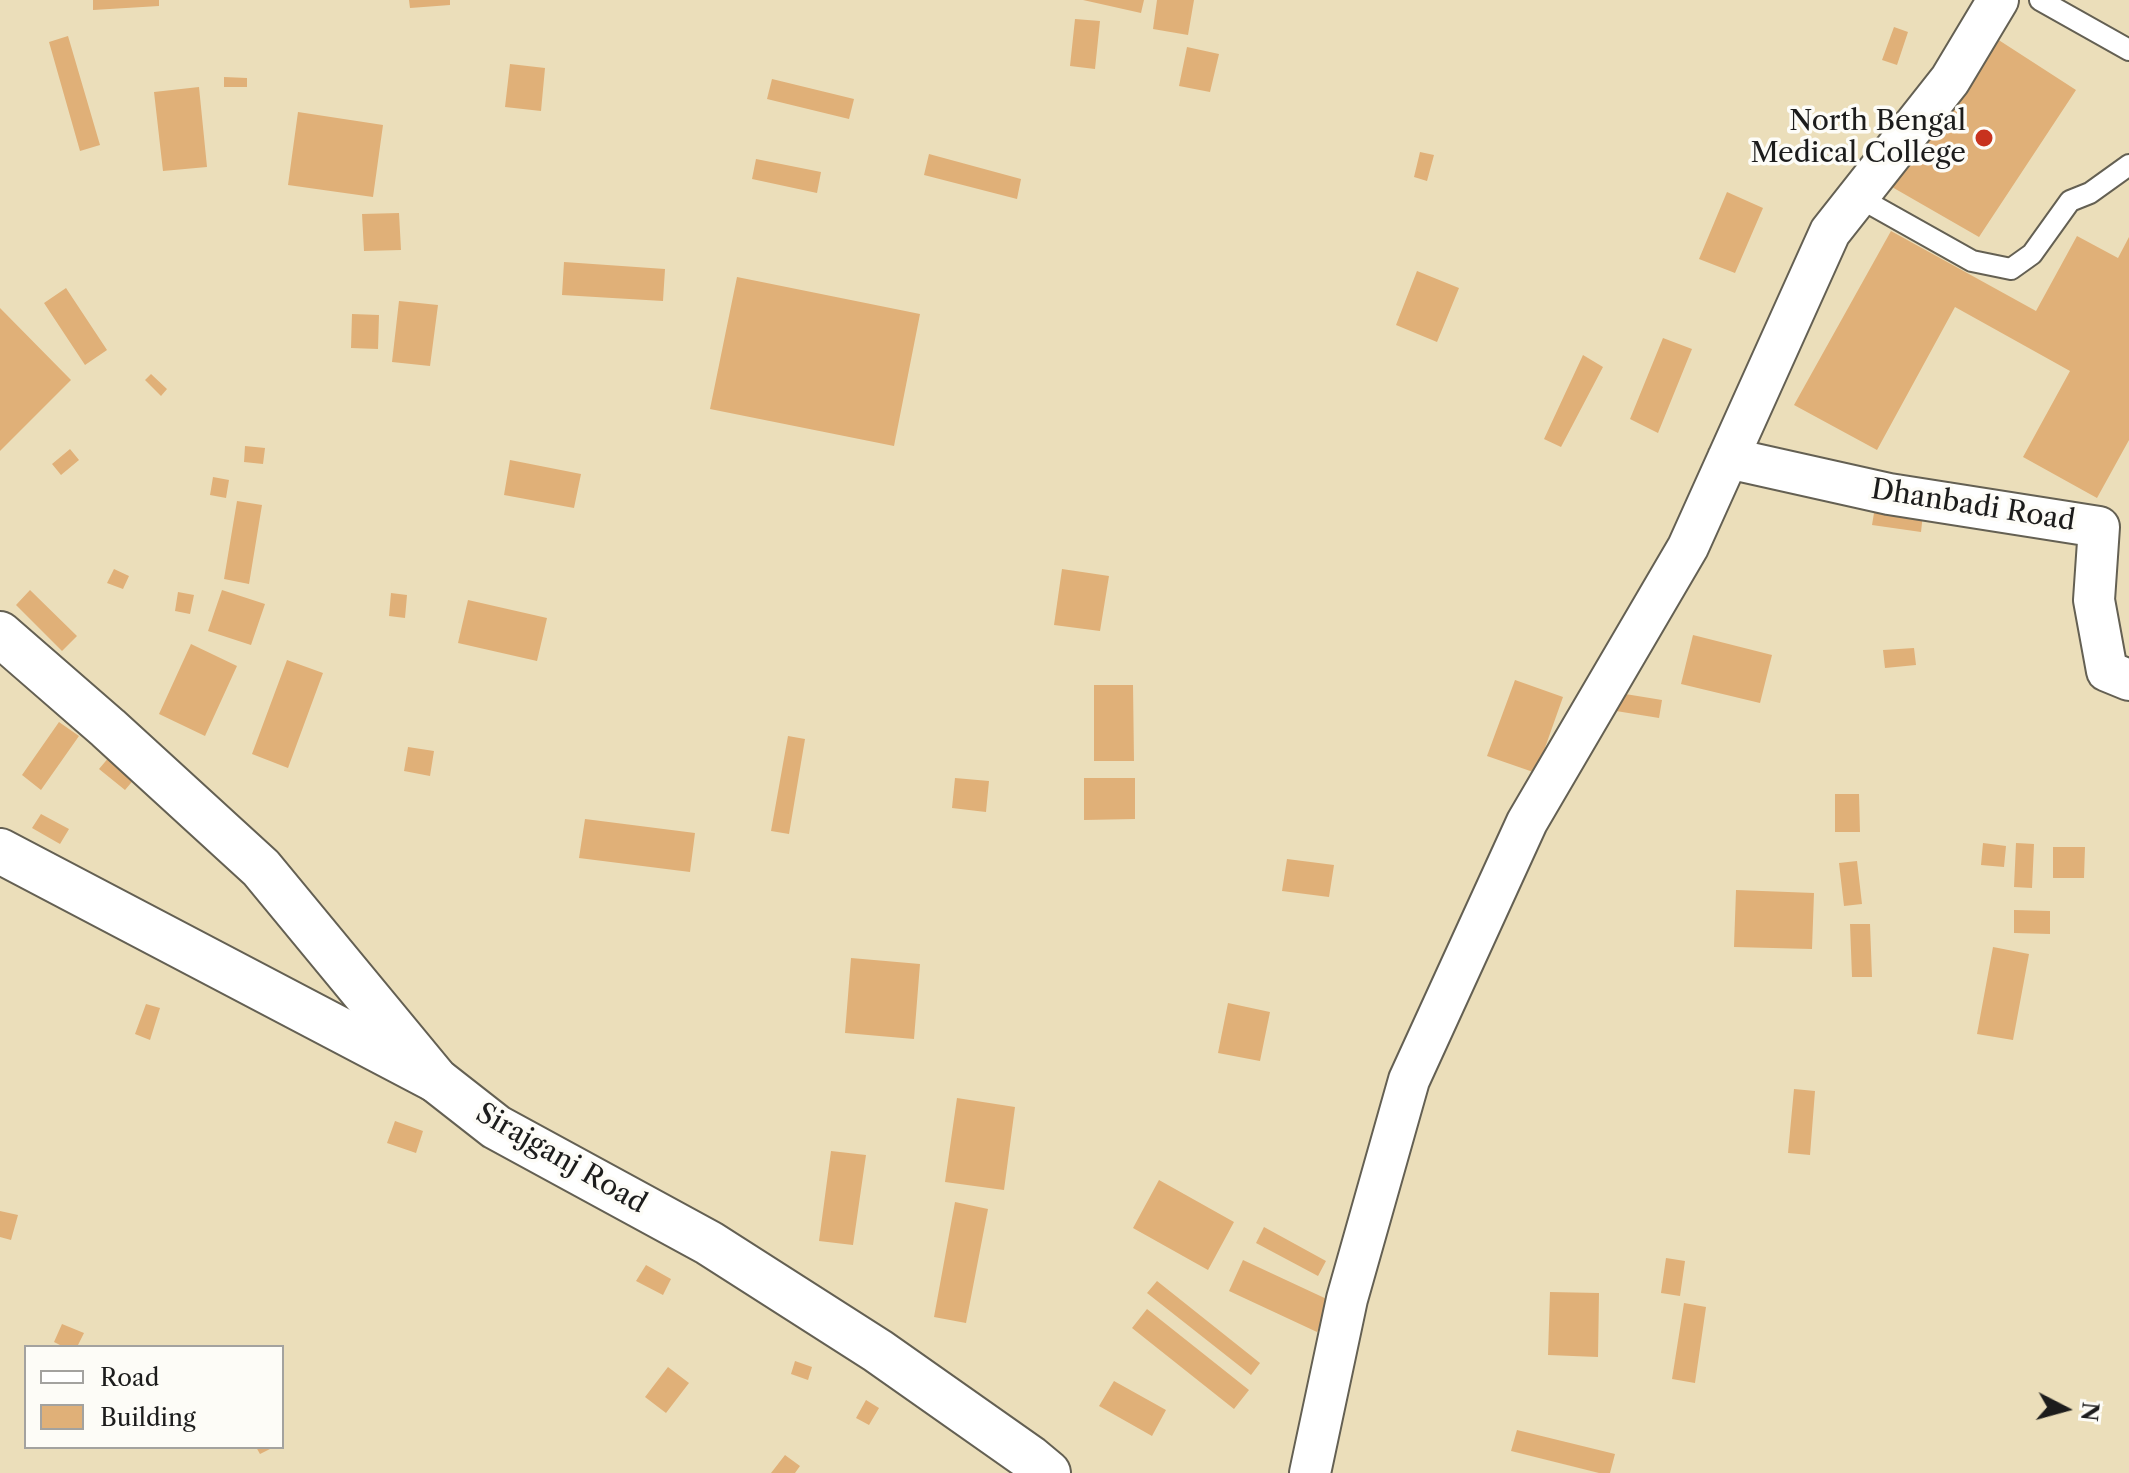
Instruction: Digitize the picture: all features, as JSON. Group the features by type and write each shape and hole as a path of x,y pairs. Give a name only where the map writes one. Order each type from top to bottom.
{"main road":[{"name":"Sirajganj Road","path":"0,634 261,868 436,1080 496,1127 709,1243 865,1343 1048,1473"},
{"path":"0,851 436,1080"}],"street":[{"path":"1310,1473 1347,1299 1409,1080 1527,822 1688,547 1830,232 1950,80 1998,0"},
{"name":"Dhanbadi Road","path":"1728,458 1889,494 2099,527 2094,600 2107,671 2129,680"}],"lane":[{"path":"2040,0 2129,50"},
{"path":"1858,197 1972,261 2011,269 2032,254 2070,201 2090,193 2129,165"}],"building":[{"path":"93,0 159,0 159,6 93,10"},
{"path":"409,0 450,0 450,5 410,8"},
{"path":"1083,0 1144,0 1141,13"},
{"path":"1157,0 1194,0 1188,35 1153,29"},
{"path":"1075,19 1100,21 1095,69 1070,66"},
{"path":"1894,27 1908,32 1897,65 1882,60"},
{"path":"68,36 100,145 80,151 49,42"},
{"name":"North Bengal Medical College","path":"1994,37 2076,90 1979,237 1892,187"},
{"path":"1187,47 1219,54 1210,92 1179,86"},
{"path":"510,64 545,68 541,111 505,107"},
{"path":"224,77 247,78 247,87 224,87"},
{"path":"772,79 854,99 849,119 767,99"},
{"path":"199,87 207,167 163,171 154,92"},
{"path":"298,112 383,125 373,197 288,185"},
{"path":"1420,152 1434,155 1427,181 1414,177"},
{"path":"929,154 1021,179 1017,199 924,175"},
{"path":"756,159 821,172 817,193 752,179"},
{"path":"1727,192 1763,208 1735,273 1699,259"},
{"path":"399,213 401,250 364,251 362,214"},
{"path":"1891,231 2036,311 2077,236 2118,258 2129,237 2129,440 2097,498 2023,457 2070,371 1955,307 1877,450 1794,405"},
{"path":"564,262 665,269 663,301 562,295"},
{"path":"1417,271 1459,288 1437,342 1396,325"},
{"path":"737,277 920,314 894,446 710,409"},
{"path":"66,288 107,350 85,365 44,303"},
{"path":"399,301 438,305 430,366 392,362"},
{"path":"0,308 71,380 0,451"},
{"path":"352,314 379,315 378,349 351,348"},
{"path":"1663,338 1692,349 1658,433 1630,419"},
{"path":"1583,355 1603,367 1561,447 1544,439"},
{"path":"151,374 167,389 161,396 145,380"},
{"path":"245,446 265,448 263,464 244,462"},
{"path":"70,449 79,460 61,475 52,464"},
{"path":"510,460 581,474 574,508 504,495"},
{"path":"213,477 229,480 226,498 210,495"},
{"path":"237,501 262,505 249,584 224,579"},
{"path":"1875,507 1923,514 1921,532 1872,525"},
{"path":"114,569 129,576 123,589 107,583"},
{"path":"1062,569 1109,576 1100,631 1054,625"},
{"path":"30,590 77,636 62,651 16,605"},
{"path":"222,590 265,604 251,645 208,631"},
{"path":"178,592 194,595 190,614 175,611"},
{"path":"391,593 407,595 405,618 389,616"},
{"path":"468,600 547,618 537,661 458,643"},
{"path":"1693,635 1772,655 1760,703 1681,684"},
{"path":"191,644 237,666 205,736 159,714"},
{"path":"1914,648 1916,665 1885,668 1883,650"},
{"path":"287,660 323,673 288,768 252,754"},
{"path":"1515,680 1563,697 1536,773 1487,756"},
{"path":"1094,685 1133,685 1134,761 1094,761"},
{"path":"1613,692 1662,700 1659,718 1610,710"},
{"path":"59,722 79,736 41,790 22,775"},
{"path":"788,736 805,739 789,834 771,831"},
{"path":"408,747 434,751 430,776 404,771"},
{"path":"110,756 136,777 125,790 99,769"},
{"path":"955,778 989,781 986,812 952,808"},
{"path":"1084,778 1135,778 1135,819 1084,820"},
{"path":"1835,794 1859,794 1860,832 1835,832"},
{"path":"41,814 69,829 60,844 32,828"},
{"path":"585,819 695,833 690,872 579,858"},
{"path":"1983,843 2006,846 2004,867 1981,865"},
{"path":"2016,843 2034,844 2032,888 2014,887"},
{"path":"2053,847 2085,847 2084,878 2053,878"},
{"path":"1287,859 1334,865 1329,897 1282,891"},
{"path":"1857,861 1862,904 1844,906 1839,863"},
{"path":"1736,890 1814,893 1812,949 1734,947"},
{"path":"2014,910 2050,911 2050,934 2014,933"},
{"path":"1850,924 1870,924 1872,977 1852,977"},
{"path":"1993,947 2029,954 2013,1040 1977,1034"},
{"path":"851,958 920,964 914,1039 845,1033"},
{"path":"1228,1003 1270,1012 1260,1061 1218,1053"},
{"path":"146,1004 160,1008 150,1040 135,1034"},
{"path":"1794,1089 1815,1091 1810,1155 1788,1153"},
{"path":"957,1098 1015,1107 1004,1190 945,1182"},
{"path":"395,1121 423,1131 416,1153 387,1143"},
{"path":"831,1151 866,1155 853,1245 819,1241"},
{"path":"1159,1180 1234,1222 1208,1270 1133,1228"},
{"path":"955,1202 988,1209 966,1323 934,1317"},
{"path":"0,1211 18,1215 11,1240 0,1237"},
{"path":"1264,1227 1326,1261 1318,1276 1256,1243"},
{"path":"1666,1258 1685,1261 1680,1296 1661,1293"},
{"path":"1243,1260 1331,1301 1317,1332 1229,1291"},
{"path":"646,1265 671,1279 663,1295 636,1281"},
{"path":"1157,1281 1260,1363 1251,1375 1147,1293"},
{"path":"1550,1292 1599,1293 1598,1357 1548,1355"},
{"path":"1684,1303 1706,1307 1695,1383 1672,1379"},
{"path":"1147,1309 1249,1390 1234,1409 1132,1328"},
{"path":"62,1324 84,1333 78,1345 54,1342"},
{"path":"795,1361 812,1367 808,1380 791,1374"},
{"path":"668,1367 689,1383 666,1413 645,1397"},
{"path":"1114,1381 1166,1410 1152,1436 1099,1406"},
{"path":"866,1400 879,1408 869,1425 856,1418"},
{"path":"1517,1430 1615,1454 1610,1473 1511,1451"},
{"path":"785,1455 800,1466 795,1473 771,1473"}],"place":[{"name":"North Bengal Medical College","path":"1984,138"}]}
